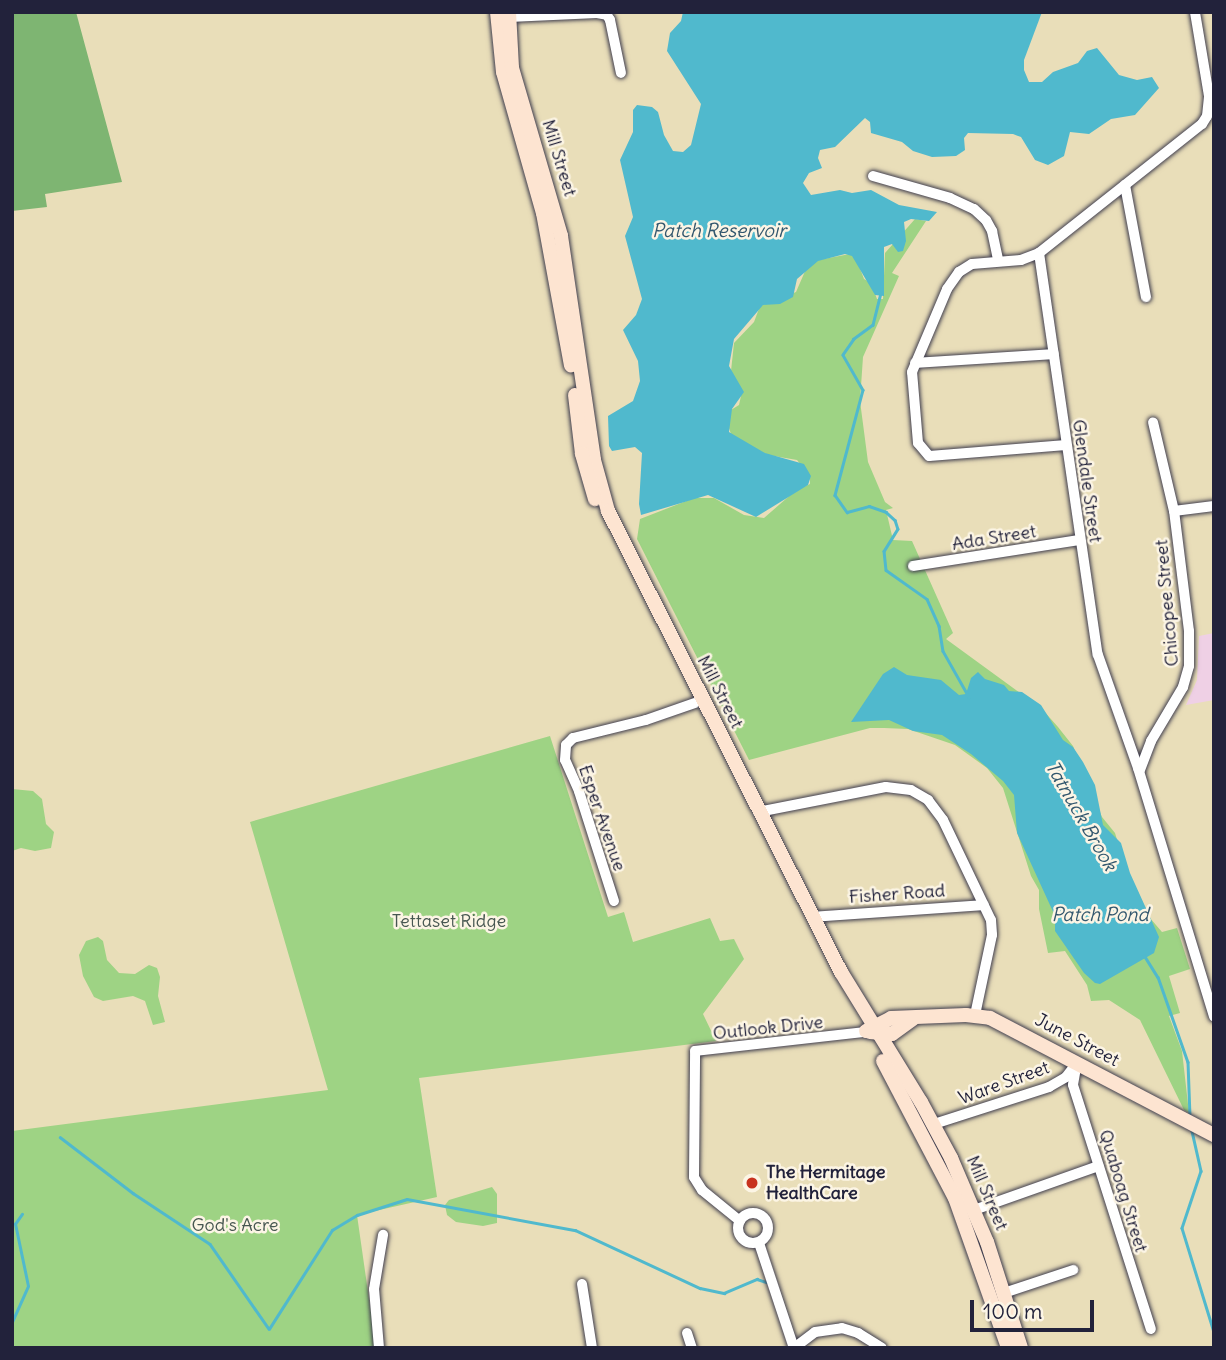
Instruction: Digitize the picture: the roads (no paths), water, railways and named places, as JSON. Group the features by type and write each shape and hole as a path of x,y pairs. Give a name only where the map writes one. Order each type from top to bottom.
{"main road":[{"name":"Mill Street","path":"505,14 514,75 561,236 582,414 582,454 594,496 825,961 934,1124 974,1210 1021,1348"},
{"name":"Mill Street","path":"582,414 608,510 758,812 940,1164 977,1253 1009,1348"},
{"name":"June Street","path":"871,1030 892,1034 913,1019 975,1015 1002,1022 1209,1132"}],"street":[{"path":"1066,445 934,457 924,453 918,443 912,372 947,289 959,272 972,264 1021,260 1039,253 1189,137 1207,116 1209,96 1195,12"},
{"path":"505,14 607,15 621,73"},
{"path":"873,176 950,198 974,209 986,220 992,231 998,260"},
{"path":"1125,185 1146,297"},
{"name":"Glendale Street","path":"1039,253 1079,540 1098,654 1139,771 1214,1017"},
{"path":"915,363 1054,354"},
{"name":"Chicopee Street","path":"1139,771 1144,754 1189,675 1189,631 1174,511 1153,422"},
{"path":"1174,511 1214,506"},
{"name":"Ada Street","path":"913,566 1079,540"},
{"name":"Esper Avenue","path":"614,901 579,790 565,760 566,745 573,738 646,720 695,703"},
{"path":"758,812 876,788 911,790 928,800 941,818 991,920 992,935 975,1015"},
{"name":"Fisher Road","path":"812,917 984,905"},
{"name":"Outlook Drive","path":"740,1221 702,1190 694,1177 695,1051 871,1030"},
{"name":"Ware Street","path":"934,1124 1049,1087 1066,1077 1077,1062"},
{"name":"Quaboag Street","path":"1077,1062 1073,1085 1151,1329"},
{"path":"974,1210 1098,1166"},
{"path":"751,1213 764,1217 769,1230 759,1242 748,1243 738,1232 740,1221 751,1213"},
{"path":"379,1348 374,1289 383,1235"},
{"path":"759,1242 794,1348 815,1332 842,1328 858,1333 882,1348"},
{"path":"1004,1293 1073,1270"},
{"path":"582,1284 592,1348"},
{"path":"687,1332 692,1348"}],"water":[{"name":"Patch Reservoir","path":"683,12 1042,12 1024,60 1024,70 1029,82 1042,82 1053,72 1078,63 1087,51 1097,48 1119,75 1137,80 1152,77 1159,88 1135,115 1111,119 1089,134 1070,132 1064,156 1048,165 1035,160 1021,137 1013,134 968,133 964,138 965,150 956,156 932,157 913,151 902,142 871,133 870,122 865,118 835,147 820,150 818,158 822,168 809,173 803,183 811,195 840,190 852,193 871,190 899,205 937,212 929,221 911,219 904,222 906,241 903,251 898,252 892,244 884,247 884,296 875,295 852,256 845,254 818,261 797,279 793,297 780,304 763,305 734,339 729,366 744,392 732,409 729,432 765,453 804,464 811,476 808,485 756,517 708,495 641,515 639,504 642,453 635,447 612,451 609,446 608,416 633,401 640,381 638,361 623,330 636,315 642,299 625,236 633,217 620,160 633,132 633,110 637,105 652,107 658,112 664,135 673,151 683,152 691,145 701,104 667,51 670,33 681,21"},
{"name":"Patch Pond","path":"894,667 907,675 941,680 959,695 966,694 971,678 978,672 985,679 1004,685 1009,691 1022,692 1041,705 1063,740 1073,747 1095,785 1103,825 1121,843 1130,873 1159,937 1154,953 1100,984 1095,983 1084,973 1055,931 1055,916 1017,833 1014,795 1003,781 971,754 942,735 913,731 889,720 851,722 883,674"}],"waterway":[{"name":"Tatnuck Brook","path":"881,293 873,325 854,339 843,355 863,390 835,495 847,512 869,506 886,512 895,520 898,529 884,551 886,570 927,599 939,626 943,651 969,697"},
{"name":"Tatnuck Brook","path":"1144,955 1158,977 1188,1062 1190,1117"},
{"name":"Tatnuck Brook","path":"1192,1131 1201,1171 1182,1228 1214,1332"},
{"path":"60,1137 133,1193 210,1244 269,1329 332,1230 357,1215 407,1199 575,1230 700,1288 724,1293 757,1279 769,1283"},
{"path":"12,1322 28,1286 15,1224 22,1214"}],"place":[{"name":"The Hermitage HealthCare","path":"752,1183"}],"park label":[{"name":"Tettaset Ridge","path":"449,921"},
{"name":"God's Acre","path":"235,1225"}]}
